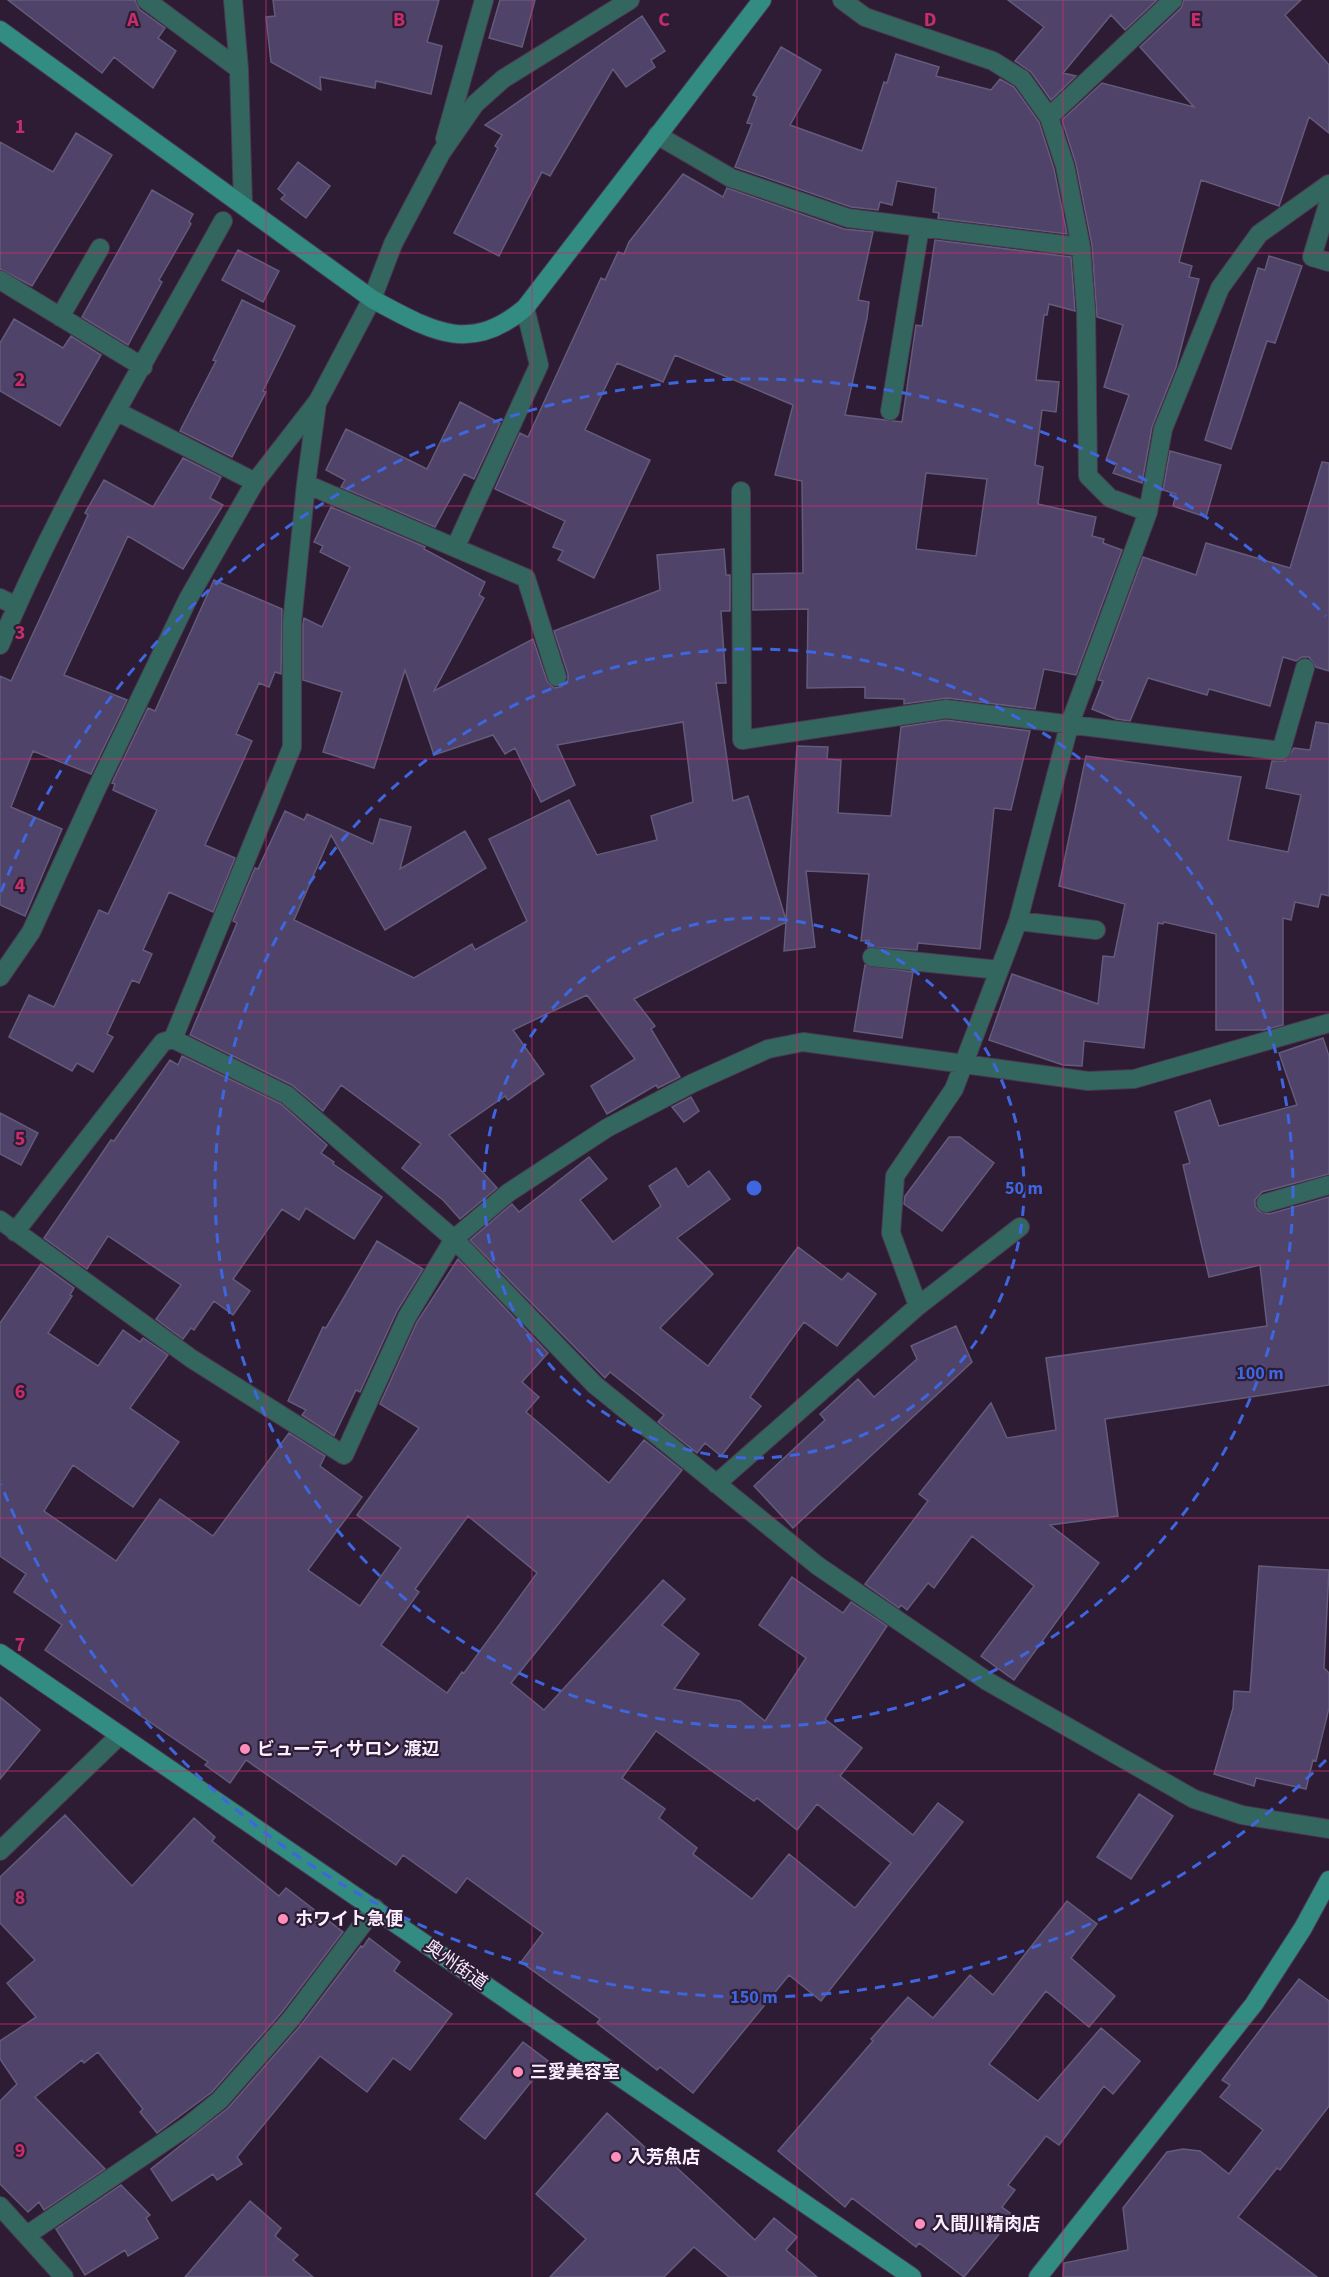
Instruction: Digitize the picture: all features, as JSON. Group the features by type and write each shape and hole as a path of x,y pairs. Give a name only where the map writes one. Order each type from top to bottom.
{"street":[{"path":"146,0 238,69"},
{"path":"233,0 243,205"},
{"path":"441,153 484,0"},
{"path":"0,977 32,932 96,790 188,599 255,482 318,401 372,298 393,243 441,153 475,104 503,79 630,0"},
{"path":"842,0 865,17 993,60 1022,79 1050,117 1065,166 1081,247 1086,310 1088,476 1110,498 1148,512"},
{"path":"1050,117 1173,0"},
{"path":"0,30 372,298 421,325 476,335 506,324 525,308 756,2"},
{"path":"657,135 731,178 848,218 1081,247"},
{"path":"918,1306 891,1233 895,1176 954,1089 1018,921 1069,726 1148,512 1163,429 1220,288 1259,234 1329,184"},
{"path":"1329,201 1312,257 1329,262"},
{"path":"0,645 8,602 118,412 223,221"},
{"path":"890,411 920,227"},
{"path":"60,317 100,248"},
{"path":"0,280 143,367"},
{"path":"456,546 539,365 525,308"},
{"path":"173,1040 292,747 292,623 306,484 318,401"},
{"path":"118,412 255,482"},
{"path":"306,484 456,546 526,578 557,677"},
{"path":"741,491 742,740 946,709 1281,751 1305,668"},
{"path":"1018,921 1096,930"},
{"path":"872,957 999,970"},
{"path":"0,1220 192,1359 344,1455 407,1317 454,1239 508,1193 607,1128 693,1083 768,1049 803,1042 1088,1081 1134,1079 1329,1023"},
{"path":"15,1232 163,1042 173,1040 287,1095 454,1239 595,1385 818,1566 987,1681 1194,1799 1242,1815 1329,1828"},
{"path":"1266,1203 1329,1185"},
{"path":"716,1484 918,1306 1020,1227"},
{"name":"奥州街道","path":"0,1653 912,2277"},
{"path":"0,1851 120,1735"},
{"path":"1038,2277 1254,2004 1304,1928 1329,1880"},
{"path":"27,2235 189,2126 220,2100 291,2019 375,1908"},
{"path":"0,2206 64,2277"}],"building":[{"path":"8,0 135,0 139,9 165,28 158,38 176,51 153,88 114,57 102,73"},
{"path":"273,0 439,0 427,42 442,46 431,94 376,81 375,88 320,77 321,90 271,62 266,17 275,16"},
{"path":"500,0 535,0 522,47 489,38"},
{"path":"1008,0 1157,0 1125,30 1111,15 1063,73 1076,76 1051,100 1031,72 1015,61 1044,27"},
{"path":"1184,0 1301,0 1285,15 1329,65 1329,133 1309,117 1279,206 1201,180 1179,262 1192,266 1189,277 1199,279 1176,367 1152,427 1142,483 1113,473 1117,464 1106,460 1129,395 1104,387 1123,325 1097,317 1092,245 1076,164 1062,120 1102,83 1194,107 1140,47 1181,8"},
{"path":"642,16 665,51 651,60 655,67 626,87 613,69 550,176 542,172 499,256 454,233 498,148 495,146 502,135 485,125"},
{"path":"781,47 821,70 790,125 862,151 884,82 887,83 896,54 939,67 936,76 991,90 1000,79 1014,87 1039,122 1054,169 1067,234 938,218 939,213 933,212 936,188 897,181 892,205 880,202 878,210 851,207 735,167 752,124 747,123 757,97 753,95"},
{"path":"76,133 112,155 32,286 0,269 0,142 53,172"},
{"path":"298,162 330,186 306,218 281,199 285,195 278,189"},
{"path":"683,174 723,197 727,188 844,229 873,232 858,300 869,302 867,318 845,415 902,422 916,325 922,326 935,240 1071,257 1075,311 1049,304 1047,315 1044,315 1036,380 1059,382 1056,412 1042,410 1035,465 1043,467 1038,504 1096,517 1092,536 1104,539 1103,543 1122,550 1076,675 1044,669 1035,709 947,698 904,704 904,699 865,698 865,687 807,688 808,609 753,610 753,574 803,573 802,481 775,475 793,405 675,355 663,382 617,363 585,430 650,460 594,578 558,560 563,551 553,547 565,521 495,489 520,433 528,437 601,278 605,280 618,252 624,254 629,242","holes":["926,473 987,479 976,556 916,549"]},
{"path":"152,190 193,214 189,222 191,224 159,280 162,282 128,345 82,317"},
{"path":"238,250 279,271 263,302 222,280"},
{"path":"1269,256 1302,266 1275,343 1267,341 1231,449 1205,440 1258,268 1265,270"},
{"path":"242,300 295,326 263,391 266,392 232,457 180,431 216,361 213,360"},
{"path":"14,319 63,348 71,336 101,355 60,426 0,391 0,343"},
{"path":"460,402 500,423 474,479 464,474 435,527 341,487 345,480 326,470 346,429 427,469"},
{"path":"1170,451 1221,465 1206,517 1173,506 1176,494 1163,490"},
{"path":"183,458 221,477 210,498 223,505 183,569 128,536 64,675 127,700 91,774 33,751 11,807 62,829 25,916 0,905 0,676 11,681 88,515 85,513 104,480 153,507"},
{"path":"1322,462 1329,463 1329,671 1316,667 1309,657 1302,657 1296,661 1283,657 1270,706 1209,689 1207,695 1148,678 1130,721 1116,719 1092,709 1103,681 1098,680 1143,557 1196,575 1206,543 1290,568"},
{"path":"331,507 425,547 424,549 485,582 479,595 484,598 434,691 533,639 547,681 554,688 561,687 568,680 568,674 554,631 660,590 657,555 724,549 726,575 730,575 730,611 721,611 726,683 716,683 733,801 748,796 786,920 797,746 828,747 827,759 841,760 838,813 891,816 901,727 946,720 1030,731 1011,810 994,808 980,949 918,943 917,950 868,947 869,940 861,941 869,874 806,871 815,947 784,951 786,922 634,999 655,1026 651,1029 680,1077 658,1088 656,1085 607,1114 591,1086 635,1059 587,995 513,1030 544,1074 508,1100 505,1096 449,1135 497,1188 460,1219 443,1200 402,1168 421,1144 341,1085 323,1111 292,1085 190,1035 237,923 233,921 255,868 258,869 285,811 304,820 307,814 373,844 380,819 411,827 400,869 465,831 486,868 385,930 331,835 294,920 414,978 472,944 475,950 527,921 489,839 569,800 597,855 657,840 651,816 693,802 683,722 557,745 575,785 541,802 515,748 505,754 493,735 434,755 405,670 374,768 323,752 342,692 303,680 303,624 304,618 322,627 350,567 320,552 323,546 314,542"},
{"path":"214,580 282,609 281,674 275,672 269,687 259,683 236,734 252,741 205,845 235,858 213,912 169,892 143,950 152,954 139,983 132,980 107,1034 113,1037 93,1072 77,1063 72,1071 9,1037 29,995 54,1007 99,910 108,914 157,810 113,790 115,784 112,783 148,708 155,711"},
{"path":"1316,722 1329,724 1329,896 1321,894 1318,907 1295,902 1291,920 1283,918 1283,1025 1264,1030 1216,1030 1216,934 1164,922 1163,924 1158,923 1144,1048 1084,1041 1082,1066 1063,1065 989,1040 1012,974 1098,1004 1103,956 1114,957 1125,904 1059,886 1086,756 1241,777 1228,840 1288,852 1301,795 1266,788 1272,761 1285,761 1294,748 1310,750"},
{"path":"865,965 913,972 902,1038 854,1031"},
{"path":"1323,1038 1329,1056 1329,1174 1262,1192 1255,1200 1255,1206 1259,1211 1269,1214 1329,1197 1329,1385 1105,1419 1118,1516 1050,1525 1099,1563 1014,1680 981,1656 1034,1586 972,1536 934,1588 928,1583 907,1610 901,1605 899,1608 865,1584 928,1501 919,1494 991,1403 1007,1438 1056,1430 1046,1358 1267,1326 1260,1265 1209,1277 1183,1165 1190,1163 1175,1112 1210,1100 1219,1126 1297,1105 1279,1053"},
{"path":"182,1056 281,1104 327,1145 321,1153 334,1162 333,1164 382,1197 354,1239 306,1208 299,1220 282,1209 233,1279 250,1291 233,1315 214,1301 194,1330 191,1328 183,1339 156,1319 181,1285 108,1236 87,1269 44,1238 111,1140 114,1141 170,1060 178,1065"},
{"path":"691,1097 699,1111 684,1122 672,1107"},
{"path":"0,1113 38,1133 21,1165 0,1154"},
{"path":"949,1137 960,1137 994,1163 942,1231 904,1204 905,1196"},
{"path":"589,1157 607,1179 580,1200 613,1242 661,1206 649,1186 676,1168 688,1187 709,1171 730,1199 677,1238 713,1274 660,1328 708,1366 798,1247 842,1280 848,1273 876,1294 837,1346 804,1322 750,1397 761,1406 721,1456 705,1443 697,1453 658,1422 664,1415 610,1372 605,1378 470,1240 512,1204 519,1212"},
{"path":"377,1241 423,1269 397,1311 360,1392 356,1390 334,1436 302,1415 306,1410 288,1401 323,1327 326,1328"},
{"path":"458,1259 548,1353 522,1382 539,1397 526,1412 609,1483 644,1440 682,1470 511,1683 544,1710 663,1580 685,1599 662,1625 699,1654 674,1689 740,1701 765,1721 806,1658 759,1625 792,1577 843,1613 851,1602 887,1626 825,1719 862,1748 840,1776 913,1835 938,1803 963,1822 821,2001 789,1975 693,2093 660,2067 657,2070 597,2023 600,2019 521,1962 543,1933 467,1878 456,1893 403,1855 396,1865 246,1760 230,1783 205,1765 208,1762 45,1650 62,1625 14,1592 26,1574 0,1556 0,1323 41,1264 74,1288 70,1295 72,1296 48,1333 98,1366 123,1330 140,1342 143,1338 168,1355 130,1408 179,1442 133,1507 73,1465 44,1511 116,1561 160,1499 213,1536 289,1433 325,1456 320,1466 362,1497 308,1570 360,1606 401,1548 357,1515 419,1428 380,1404 417,1322","holes":["468,1516 537,1573 447,1693 381,1645 419,1592 415,1589","656,1731 754,1801 757,1798 797,1830 817,1804 891,1863 855,1908 789,1854 752,1899 693,1854 697,1848 659,1818 665,1809 622,1778"]},
{"path":"956,1326 972,1362 793,1528 754,1486 825,1420 820,1414 858,1379 874,1397 917,1359 911,1346"},
{"path":"1259,1566 1329,1570 1324,1668 1329,1673 1329,1708 1316,1761 1313,1760 1306,1789 1256,1778 1254,1786 1214,1774 1233,1708 1234,1691 1250,1692"},
{"path":"0,1697 40,1730 0,1779"},
{"path":"1139,1794 1173,1816 1131,1879 1097,1857"},
{"path":"65,1815 132,1886 194,1818 215,1837 212,1841 279,1896 286,1888 343,1932 282,2012 212,2092 157,2133 140,2112 143,2109 98,2052 84,2063 82,2060 35,2097 105,2169 44,2210 39,2202 28,2212 0,2184 0,2101 17,2084 0,2059 0,2041 36,2017 7,1983 35,1960 0,1923 0,1877"},
{"path":"1067,1901 1097,1924 1071,1958 1115,1996 1089,2027 1046,1991 989,2064 1038,2101 1101,2028 1140,2061 1113,2094 1104,2086 1059,2145 1046,2136 1008,2185 1015,2190 1002,2207 1014,2216 964,2277 919,2243 916,2247 852,2198 845,2207 778,2151 908,1997 933,2018 970,1975 993,1995"},
{"path":"369,1938 400,1962 394,1971 452,2014 410,2070 393,2058 367,2092 320,2056 237,2157 242,2164 217,2180 213,2174 172,2201 151,2169 228,2108 300,2026"},
{"path":"1299,1979 1329,2001 1329,2106 1280,2170 1277,2168 1238,2217 1317,2277 1063,2277 1064,2263 1128,2250 1123,2208 1167,2152 1183,2149 1200,2151 1229,2174 1263,2130 1220,2097 1230,2085 1222,2080"},
{"path":"523,2042 548,2061 485,2139 460,2119"},
{"path":"607,2113 658,2159 662,2154 755,2240 774,2218 797,2237 786,2250 817,2277 729,2277 694,2247 664,2277 550,2277 586,2239 536,2194"},
{"path":"121,2185 150,2215 146,2218 158,2238 128,2256 125,2250 85,2275 56,2229"},
{"path":"250,2201 281,2228 275,2236 298,2255 293,2260 313,2277 185,2277"}],"place":[{"name":"ビューティサロン 渡辺","path":"245,1749"},
{"name":"ホワイト急便","path":"283,1919"},
{"name":"三愛美容室","path":"518,2072"},
{"name":"入芳魚店","path":"616,2157"},
{"name":"入間川精肉店","path":"920,2224"}]}
